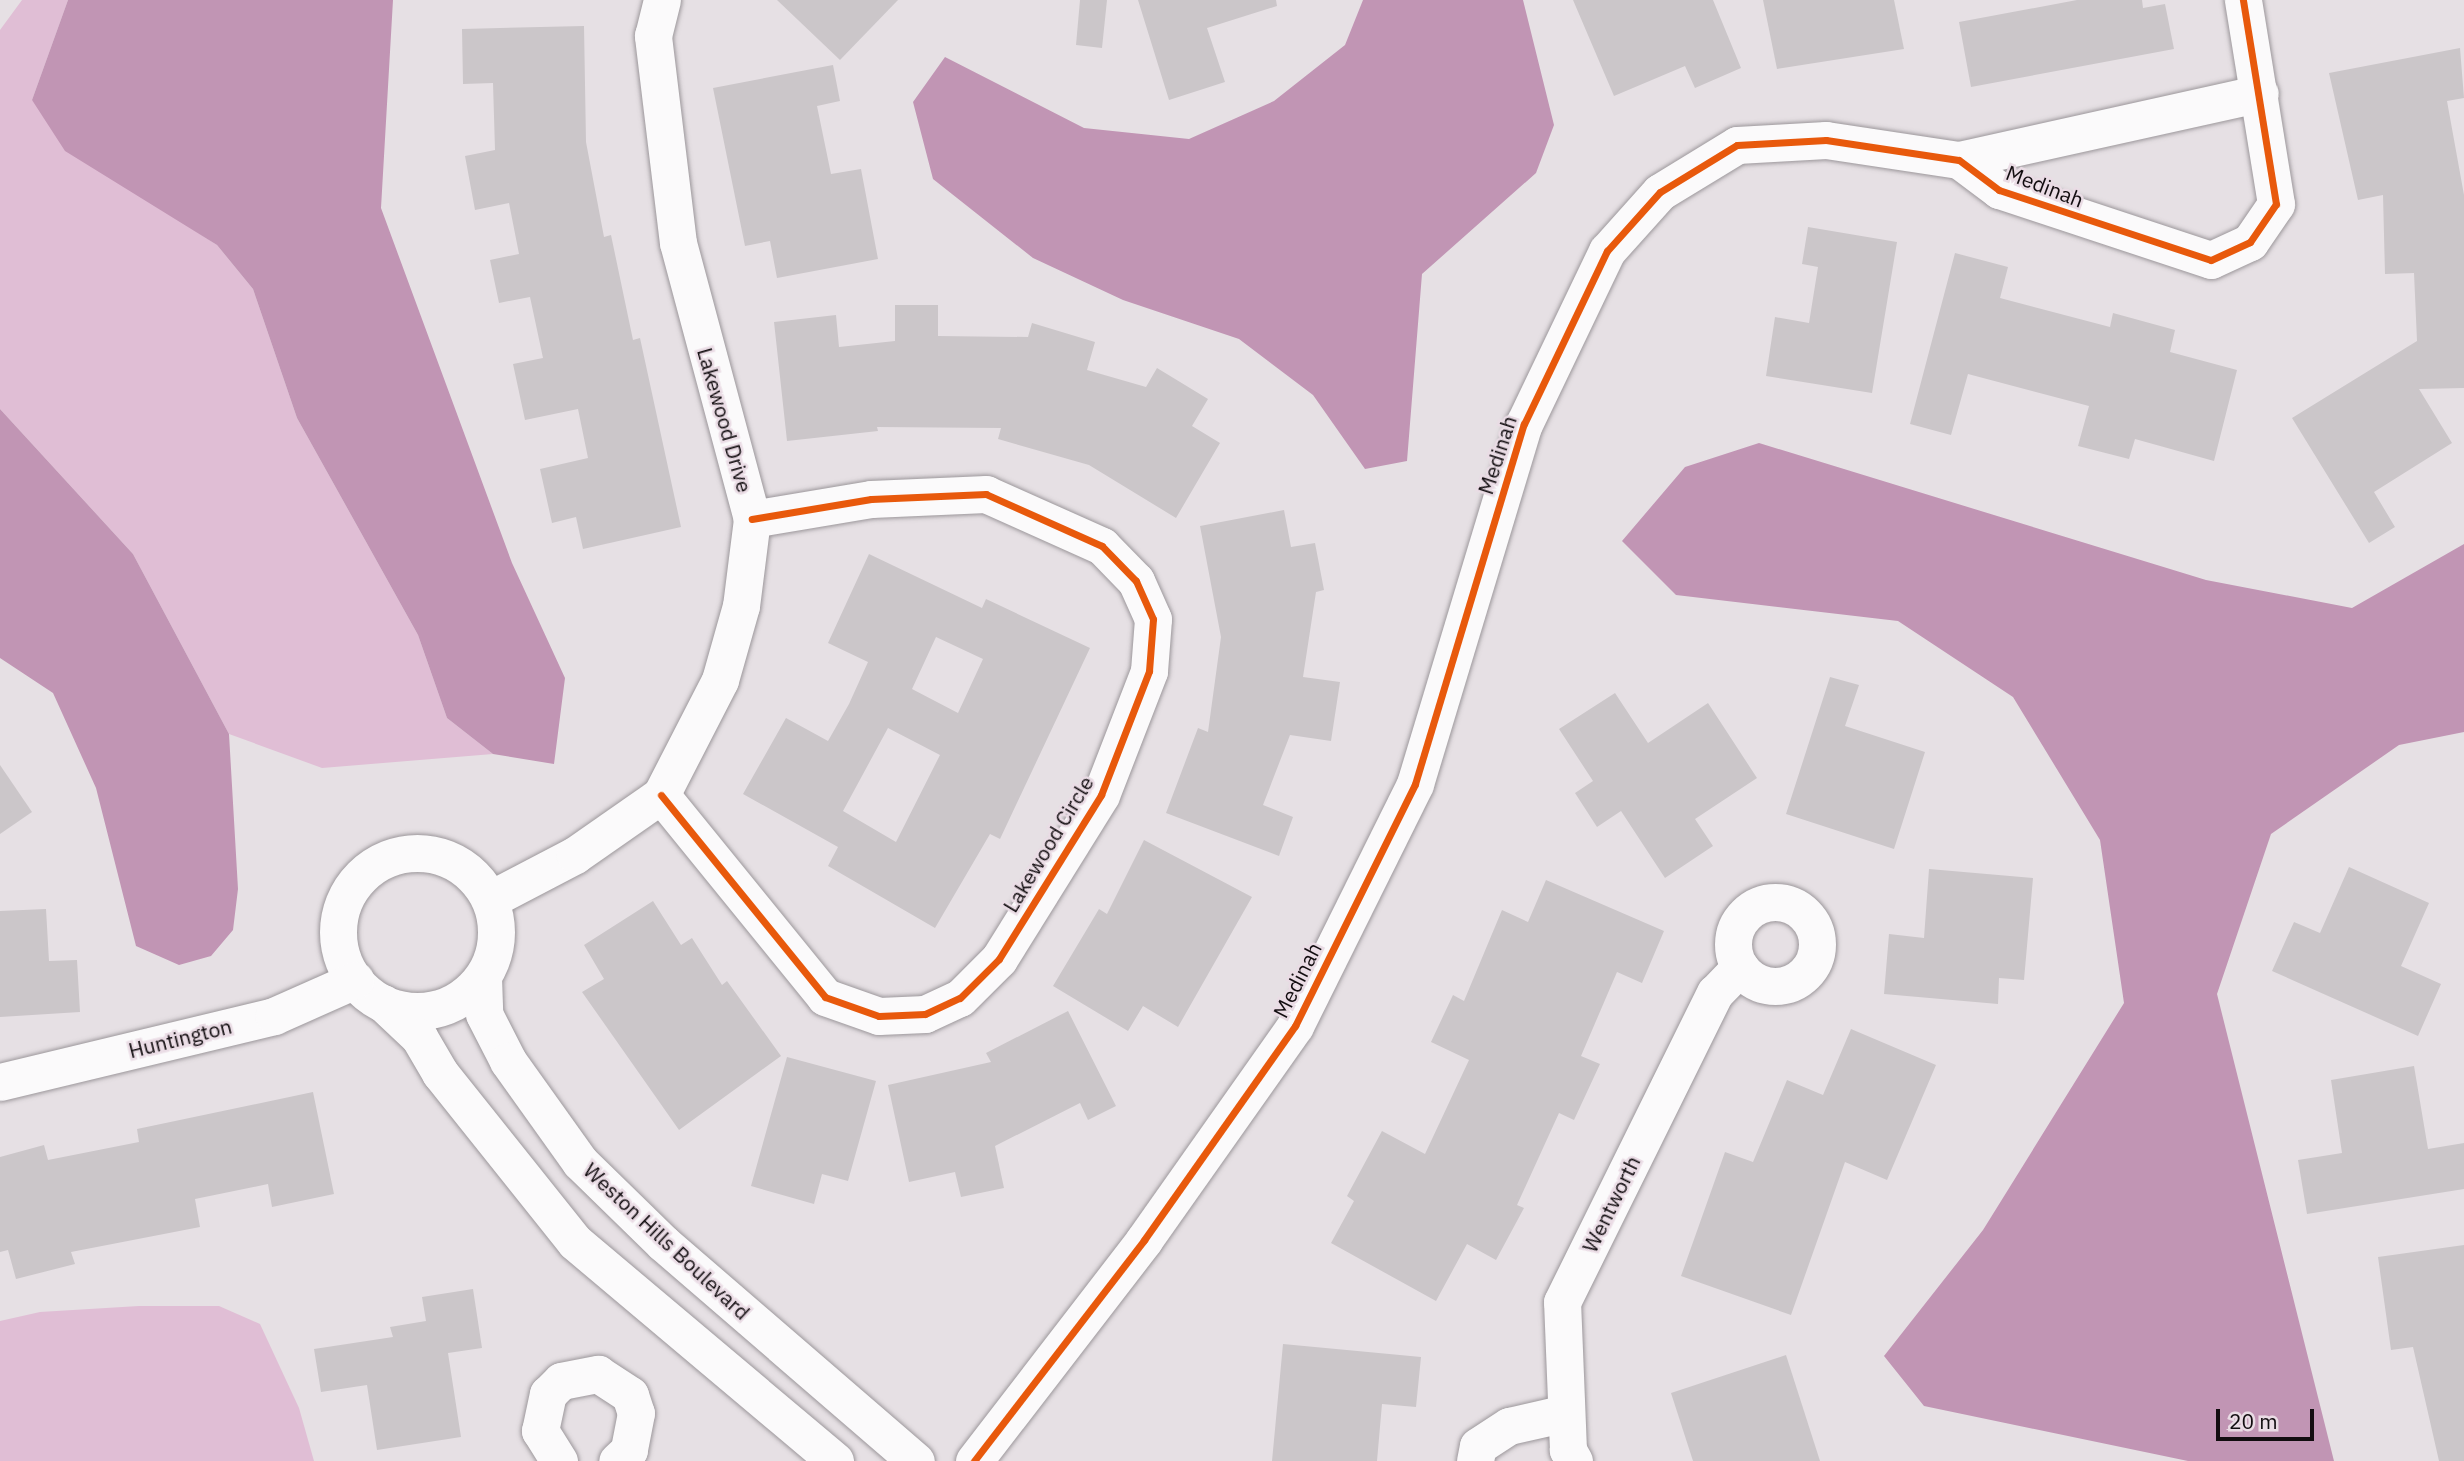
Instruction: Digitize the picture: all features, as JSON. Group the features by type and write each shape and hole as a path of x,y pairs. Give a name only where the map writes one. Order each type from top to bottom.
{"street":[{"name":"Lakewood Drive","path":"491,899 575,855 662,795 720,680 741,606 752,519 678,243 653,36 662,0"},
{"name":"Medinah","path":"974,1461 1144,1240 1296,1026 1415,784 1524,424 1607,251 1660,192 1737,145 1826,140 1959,160 1999,190 2211,260 2250,242 2276,204 2243,0"},
{"path":"1959,160 2260,93"},
{"name":"Lakewood Circle","path":"662,795 825,997 879,1016 925,1014 960,998 999,959 1101,795 1149,671 1153,619 1136,581 1102,546 986,494 871,499 752,519"},
{"path":"383,1003 434,1010 461,998 483,976 496,935 491,899 473,876 451,860 400,855 377,864 349,892 339,922 345,964 355,980 419,1037 440,1073 575,1242 835,1461"},
{"name":"Wentworth","path":"1574,1461 1566,1413 1562,1302 1715,993 1740,967"},
{"name":"Weston Hills Boulevard","path":"483,976 484,1013 508,1061 580,1161 663,1243 916,1461"},
{"name":"Huntington","path":"0,1082 274,1016 355,980"},
{"path":"559,1461 540,1431 540,1412 548,1394 579,1374 598,1374 630,1395 636,1432 630,1457"},
{"path":"1475,1461 1478,1446 1509,1426 1566,1413"}],"shaded area":[{"path":"22,0 68,0 32,100 152,203 217,245 253,289 297,418 418,635 447,718 493,754 322,768 229,734 133,554 0,409 0,30"},
{"path":"68,0 393,0 381,208 512,563 565,678 554,764 493,754 447,718 418,635 297,418 253,289 217,245 65,151 32,100"},
{"path":"1363,0 1523,0 1554,125 1536,173 1422,274 1407,461 1365,469 1313,395 1239,339 1123,300 1033,258 933,179 913,102 945,57 1084,128 1189,139 1274,101 1345,45"},
{"path":"0,409 133,554 229,734 238,889 233,930 211,956 179,965 136,946 96,788 53,693 0,658"},
{"path":"1759,443 2206,580 2352,608 2464,544 2464,732 2399,745 2271,834 2217,994 2334,1461 2188,1461 1924,1406 1884,1356 1983,1230 2124,1003 2100,840 2013,697 1898,621 1676,595 1622,541 1685,467"},
{"path":"139,1306 219,1306 260,1324 299,1408 314,1461 0,1461 0,1321 40,1312"}],"building":[{"path":"777,0 898,0 840,60"},
{"path":"1080,0 1107,0 1102,48 1076,45"},
{"path":"1138,0 1276,0 1277,6 1207,28 1225,82 1169,100"},
{"path":"1573,0 1713,0 1741,68 1695,88 1685,66 1614,96"},
{"path":"1763,0 1894,0 1904,49 1777,69"},
{"path":"2077,0 2142,0 2143,8 2165,4 2174,49 1971,87 1959,22"},
{"path":"584,26 586,142 604,237 611,235 633,340 640,338 681,527 583,549 576,517 552,523 540,469 588,458 578,409 525,420 513,364 543,358 530,297 499,303 490,260 519,254 509,203 475,210 465,156 495,150 493,83 463,84 462,29"},
{"path":"2460,48 2464,98 2447,101 2464,195 2464,388 2419,389 2452,443 2374,492 2395,527 2369,543 2292,418 2417,341 2414,273 2385,274 2383,195 2358,200 2329,73"},
{"path":"833,65 840,101 817,106 831,174 861,169 878,259 777,278 770,241 745,246 713,88"},
{"path":"1808,227 1897,242 1872,393 1766,376 1775,317 1809,323 1818,267 1802,264"},
{"path":"1955,253 2008,267 2000,298 2110,327 2113,313 2175,330 2170,352 2237,370 2214,461 2135,439 2129,459 2078,446 2089,406 1968,374 1951,435 1910,424"},
{"path":"895,305 938,305 938,336 1028,337 1032,323 1095,342 1087,370 1146,387 1157,368 1208,399 1192,426 1220,443 1176,518 1089,465 998,439 1001,428 877,427 878,431 787,441 774,322 836,315 839,347 895,341"},
{"path":"1284,510 1291,547 1315,543 1324,590 1316,592 1303,677 1340,682 1331,741 1290,735 1263,805 1293,817 1279,856 1166,813 1198,728 1208,732 1221,637 1200,526"},
{"path":"869,554 982,608 986,599 1090,648 1000,839 990,834 935,928 828,866 838,847 743,794 786,718 828,741 849,704 868,662 828,643","holes":["936,637 983,659 958,713 912,689","888,728 940,755 896,842 843,811"]},
{"path":"1830,677 1859,685 1845,726 1925,752 1894,849 1786,814"},
{"path":"1615,693 1648,743 1708,703 1757,778 1695,819 1713,846 1665,878 1621,811 1597,827 1575,793 1593,781 1559,729"},
{"path":"0,765 32,812 0,834"},
{"path":"1144,840 1252,897 1178,1027 1143,1006 1128,1031 1053,986 1099,909 1107,914"},
{"path":"2349,867 2429,903 2401,966 2441,984 2418,1036 2272,971 2294,922 2320,933"},
{"path":"1929,869 2033,878 2024,980 1999,978 1998,1004 1884,994 1889,934 1924,938"},
{"path":"1546,880 1664,931 1642,983 1617,972 1581,1056 1600,1064 1574,1120 1559,1113 1517,1205 1524,1208 1496,1260 1467,1244 1436,1301 1331,1243 1354,1201 1347,1196 1382,1131 1425,1154 1469,1060 1431,1042 1453,995 1464,1001 1502,910 1528,922"},
{"path":"653,901 681,945 692,938 722,985 727,981 781,1056 679,1130 582,992 604,979 584,945"},
{"path":"46,909 49,961 77,960 80,1012 0,1017 0,911"},
{"path":"1068,1011 1116,1106 1088,1120 1080,1103 995,1146 1004,1188 961,1197 955,1172 909,1182 888,1085 991,1062 986,1053"},
{"path":"1851,1029 1936,1065 1887,1180 1845,1162 1791,1315 1681,1276 1725,1152 1753,1162 1787,1080 1823,1095"},
{"path":"787,1057 876,1081 848,1181 822,1174 814,1204 751,1186"},
{"path":"2414,1066 2428,1149 2464,1143 2464,1189 2307,1214 2298,1160 2342,1153 2331,1080"},
{"path":"313,1092 334,1194 272,1207 268,1184 195,1199 200,1227 71,1252 75,1264 16,1279 8,1250 0,1252 0,1157 44,1145 48,1160 139,1142 137,1129"},
{"path":"2464,1245 2464,1461 2439,1461 2413,1347 2391,1350 2378,1257"},
{"path":"473,1289 482,1348 448,1353 461,1437 377,1450 367,1385 321,1392 314,1349 393,1337 390,1327 426,1321 422,1297"},
{"path":"1283,1344 1421,1357 1416,1407 1382,1404 1377,1461 1272,1461"},
{"path":"1786,1355 1820,1461 1693,1461 1671,1393"}],"cycle path":[{"path":"974,1461 1144,1240 1295,1026 1415,784 1524,424 1607,251 1660,192 1737,145 1826,140 1959,160 1999,190 2211,260 2250,242 2276,204 2243,0"},
{"path":"661,795 825,997 879,1016 925,1014 960,998 999,959 1101,795 1149,671 1153,619 1136,581 1102,546 986,494 871,499 752,519"}]}
